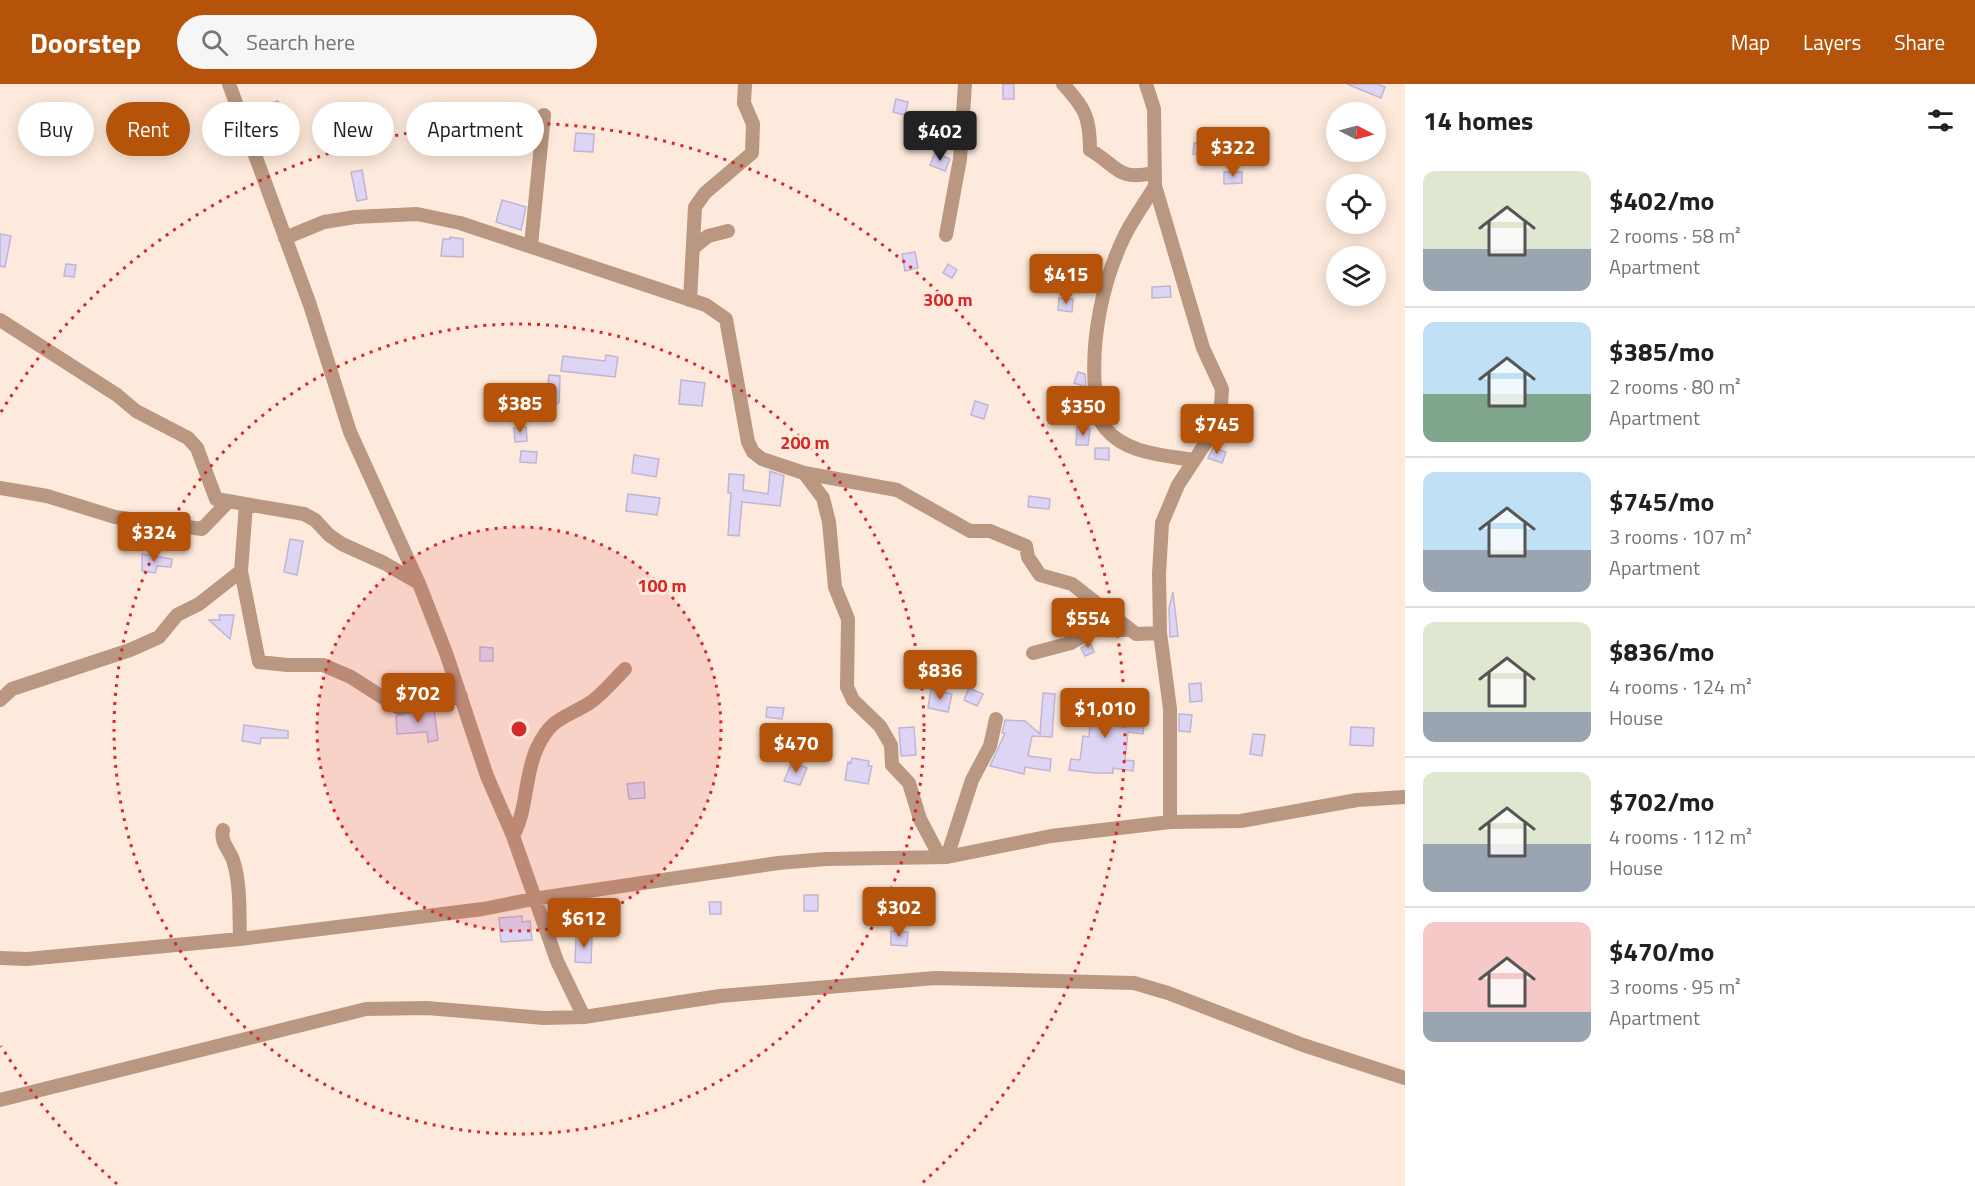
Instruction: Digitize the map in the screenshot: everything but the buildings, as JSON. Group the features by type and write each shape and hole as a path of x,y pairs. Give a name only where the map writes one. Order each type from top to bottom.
{"street":[{"path":"229,84 285,238 350,432 417,582 461,696 487,776 513,836 533,899 567,986 584,1017"},
{"path":"690,300 695,207 705,194 753,153 753,124 744,102 745,84"},
{"path":"946,235 960,159 965,84"},
{"path":"1063,84 1079,104 1090,125 1090,150 1109,161 1120,173 1133,178 1154,180"},
{"path":"1146,84 1154,109 1154,180 1203,348 1222,389 1223,410 1220,421 1169,503 1162,523 1159,574 1160,633 1170,709 1170,822"},
{"path":"531,246 540,156"},
{"path":"1154,180 1124,237 1099,316 1094,357 1098,414 1103,426 1114,437 1143,452 1194,460"},
{"path":"285,238 324,222 356,217 417,214 460,223 706,305 726,319 745,430 753,452 762,459 804,473 897,490 970,531 990,531 1015,540 1026,546 1028,557 1040,574 1072,584 1128,630 1144,636 1160,633"},
{"path":"693,248 708,236 728,231"},
{"path":"0,320 117,395 136,411 188,438 197,448 216,500 304,514 315,520 329,535 342,544 384,563 417,582"},
{"path":"804,473 823,498 829,522 835,587 848,619 847,687 853,700 880,726 891,745 892,765 909,783 920,819 944,857"},
{"path":"0,488 47,496 115,517 202,529 227,503"},
{"path":"246,505 242,571 259,662 323,665 351,677 401,708 461,696"},
{"path":"0,700 12,689 130,650 159,637 177,615 199,604 242,571"},
{"path":"1033,653 1071,643 1093,630 1128,630"},
{"path":"513,836 520,822 533,758 542,739 559,718 588,704 625,669"},
{"path":"944,857 972,780 990,746 996,719"},
{"path":"0,957 27,959 240,939 483,909 533,899 778,863 826,859 944,857 1051,836 1170,822 1241,821 1357,800 1405,797"},
{"path":"223,830 223,841 233,859 237,880 240,939"},
{"path":"0,1100 366,1009 428,1008 544,1018 584,1017 720,996 935,978 1134,984 1168,993 1303,1045 1405,1078"}]}
